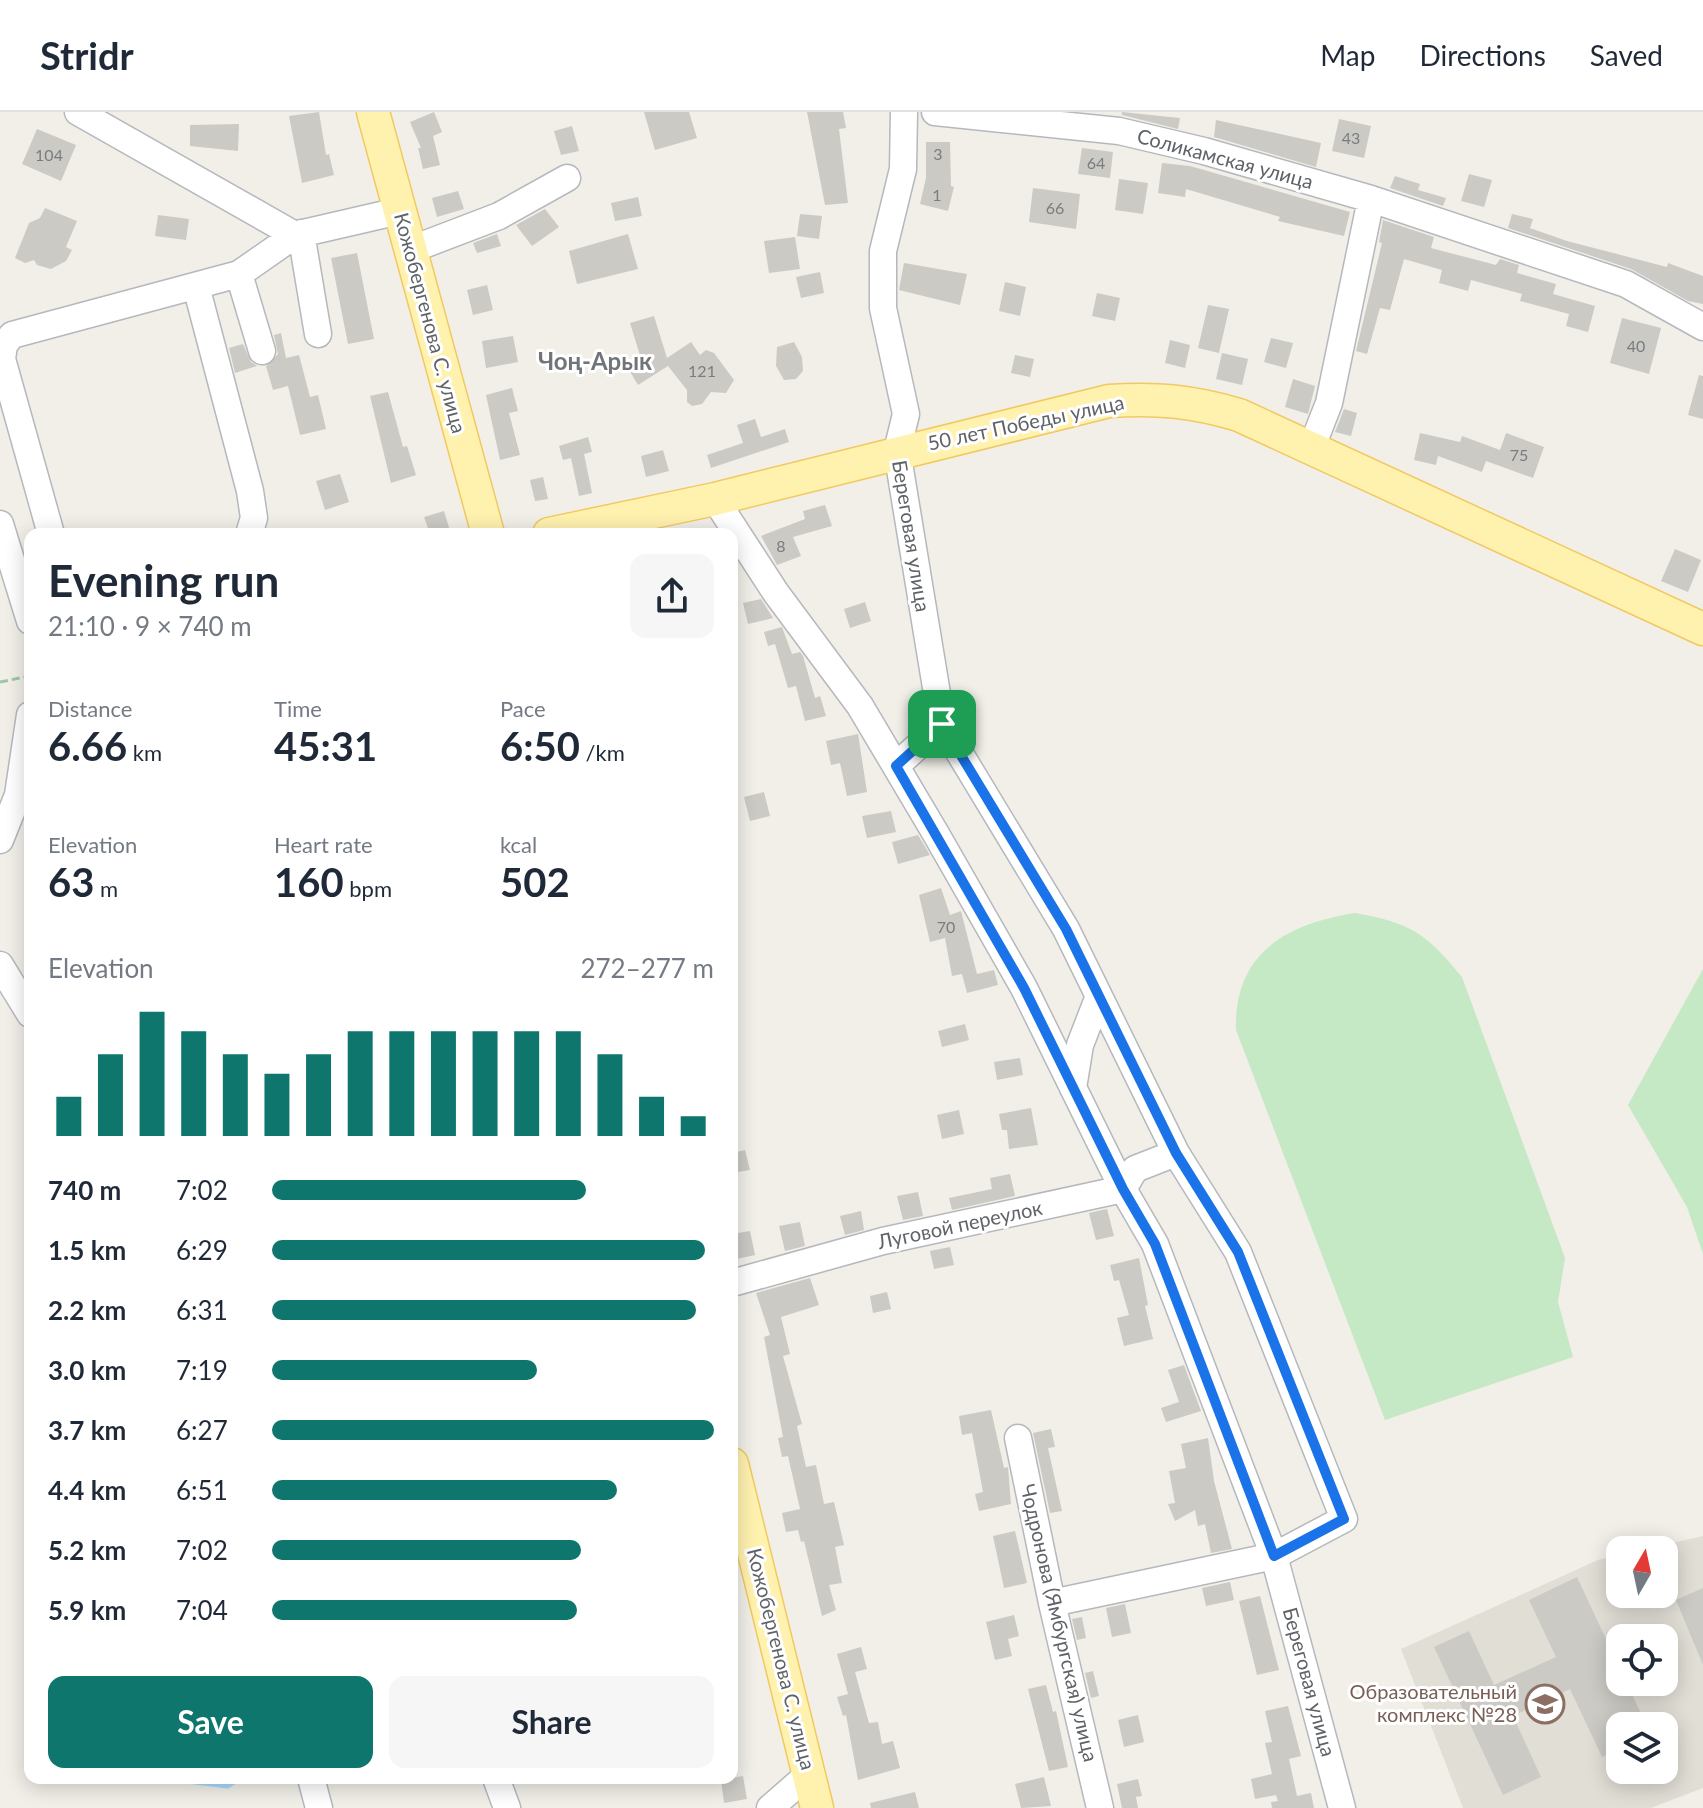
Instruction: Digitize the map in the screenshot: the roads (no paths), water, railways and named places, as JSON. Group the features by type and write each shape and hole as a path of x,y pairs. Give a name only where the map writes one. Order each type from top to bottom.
{"main road":[{"name":"Кожобергенова С. улица","path":"373,112 486,528"},
{"name":"50 лет Победы улица","path":"577,528 715,499 897,451 1109,401 1157,399 1195,402 1239,415 1703,629"},
{"name":"Кожобергенова С. улица","path":"738,1488 817,1808"}],"street":[{"path":"78,112 298,234 318,334"},
{"name":"Береговая улица","path":"904,112 903,169 883,251 883,308 906,414 897,451 942,724 1066,929 1176,1153 1238,1252 1344,1519 1274,1556"},
{"name":"Соликамская улица","path":"935,112 1119,131 1371,199 1626,284 1703,327"},
{"path":"410,250 499,216 567,178"},
{"path":"1311,449 1329,403 1371,199"},
{"path":"49,528 2,359 4,345 12,335 239,274 298,234 399,211"},
{"path":"239,274 262,351"},
{"path":"196,286 250,491 254,518 251,528"},
{"name":"Береговая улица","path":"715,499 734,528"},
{"path":"0,524 24,602"},
{"name":"Береговая улица","path":"738,534 776,593 860,706 896,766 1024,988 1123,1189 1155,1244 1274,1556 1342,1808"},
{"path":"896,766 942,724"},
{"path":"0,840 18,795 24,755"},
{"path":"0,965 24,1004"},
{"path":"1073,1088 1080,1045 1099,996"},
{"path":"1123,1189 1135,1169 1176,1153"},
{"name":"Луговой переулок","path":"738,1281 883,1241 1123,1189"},
{"name":"Чодронова (Ямбургская) улица","path":"1018,1438 1052,1603 1100,1808"},
{"path":"1052,1603 1274,1556"},
{"path":"770,1808 809,1774"},
{"path":"313,1784 319,1808"},
{"path":"498,1784 507,1808"}],"waterway":[{"path":"211,1784 231,1784"}],"place":[{"name":"Образовательный комплекс №28","path":"1545,1704"}],"district":[{"name":"Чоң-Арык","path":"595,362"}]}
